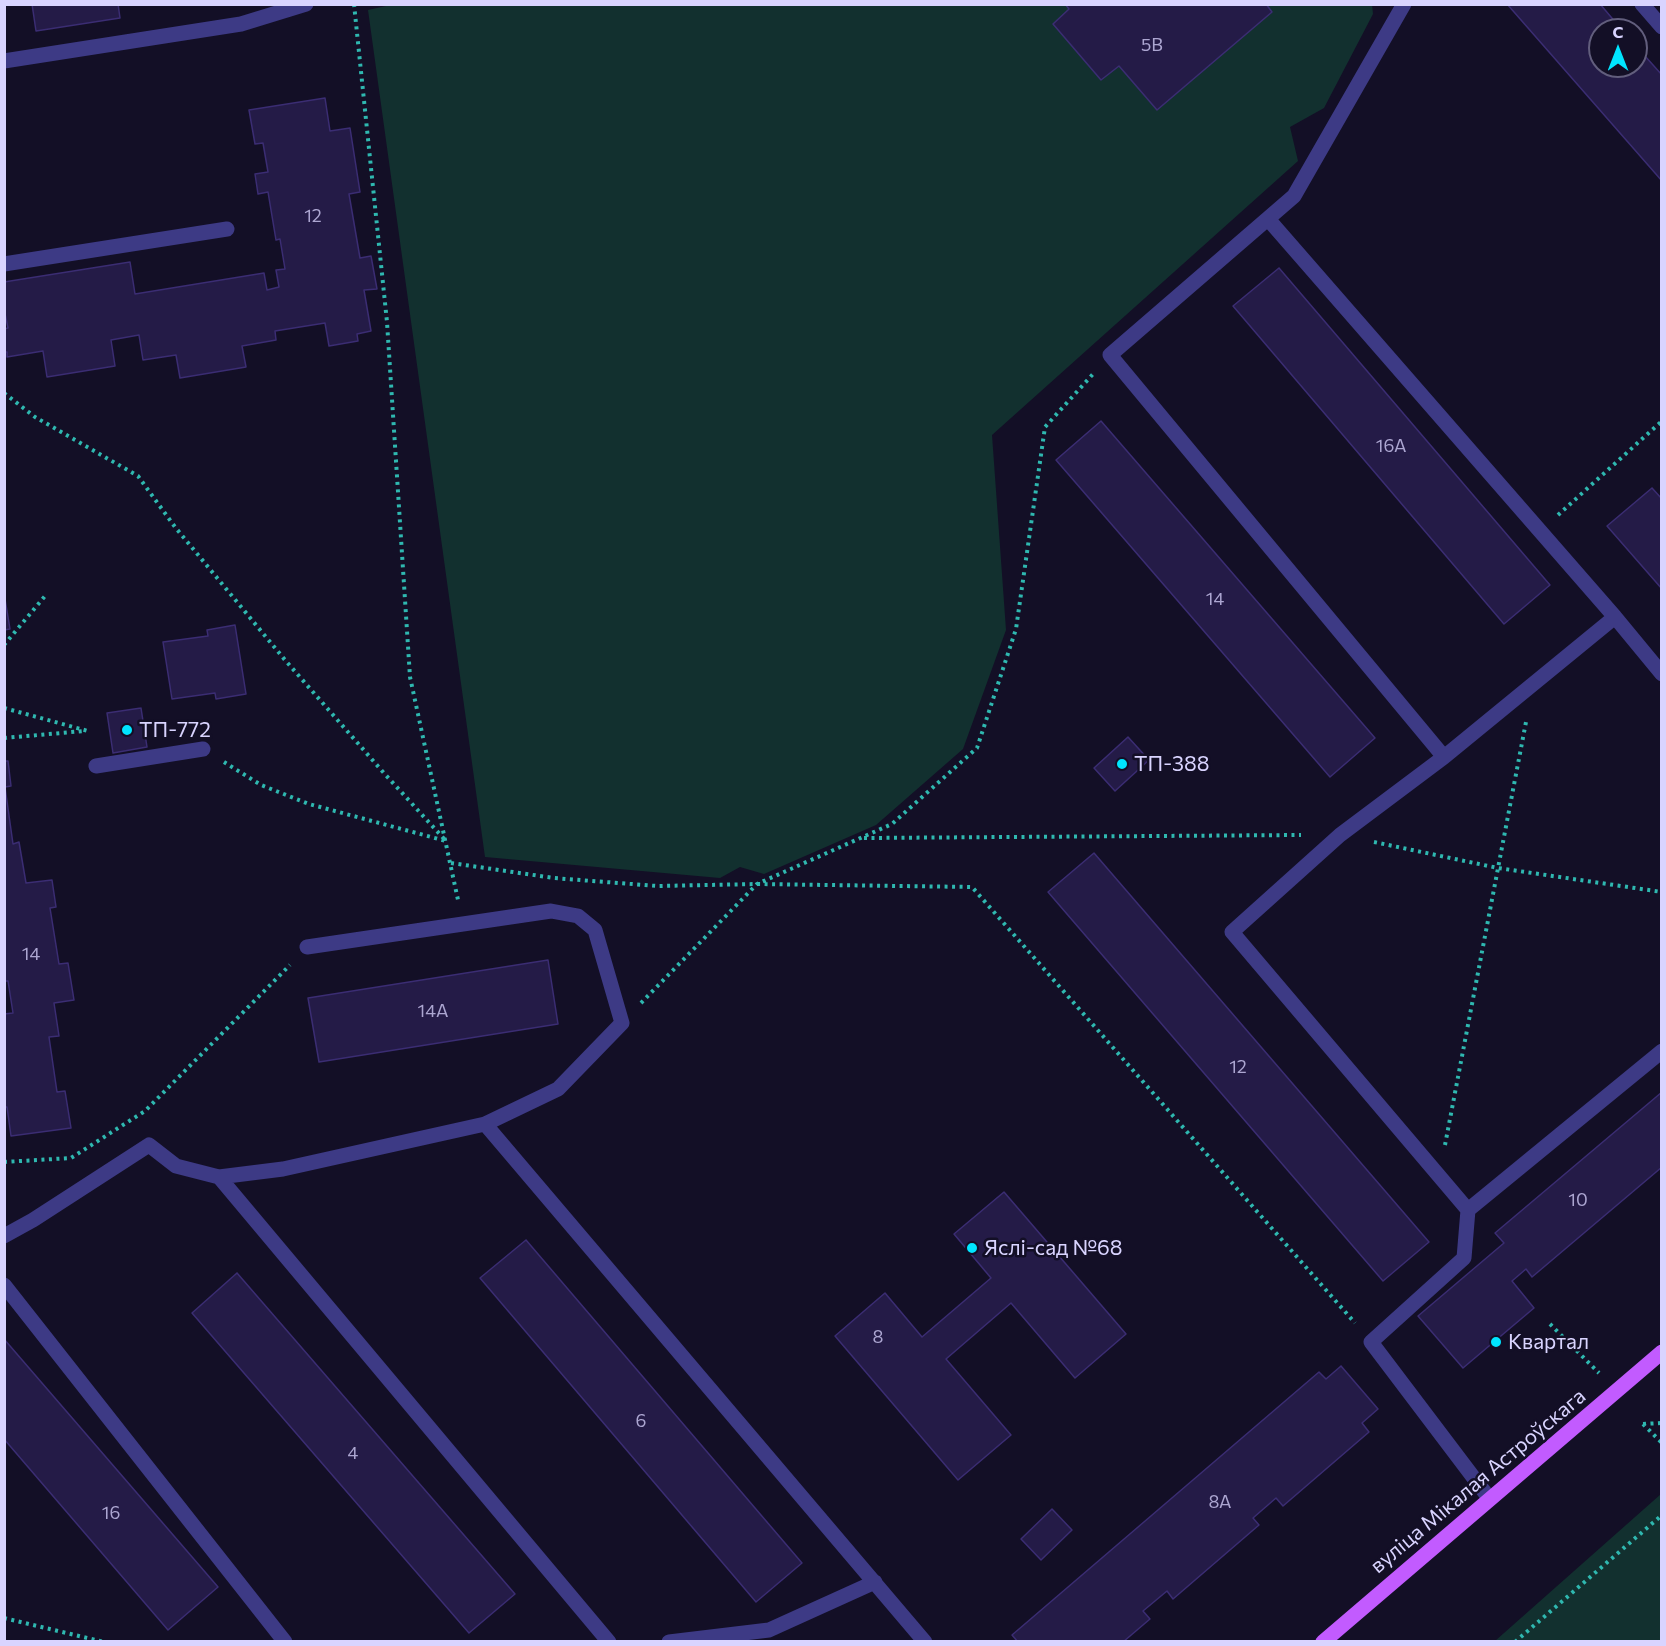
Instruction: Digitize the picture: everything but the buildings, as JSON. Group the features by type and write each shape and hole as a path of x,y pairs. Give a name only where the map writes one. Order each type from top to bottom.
{"main road":[{"name":"вуліца Мікалая Астроўскага","path":"1323,1641 1662,1352"}],"lane":[{"path":"4,61 241,24 306,4"},
{"path":"1404,4 1294,196 1110,355 1444,757"},
{"path":"1642,4 1662,27"},
{"path":"1268,219 1662,674"},
{"path":"4,264 227,229"},
{"path":"1489,1498 1371,1342 1464,1258 1468,1210 1232,932 1340,835 1444,757 1615,617"},
{"path":"96,766 203,749"},
{"path":"4,1236 33,1220 149,1145 176,1166 219,1177 282,1169 485,1124 558,1089 622,1023 595,930 578,916 551,911 308,947"},
{"path":"1468,1210 1662,1051"},
{"path":"485,1124 925,1641"},
{"path":"219,1177 609,1641"},
{"path":"4,1285 285,1641"},
{"path":"669,1641 769,1630 875,1582"}],"path":[{"path":"354,4 387,322 411,677 463,924"},
{"path":"622,1023 757,884 892,824 977,748 1016,629 1045,427 1110,355"},
{"path":"4,393 35,417 138,476 175,527 285,660 382,772 446,841"},
{"path":"1540,531 1662,421"},
{"path":"4,645 45,596"},
{"path":"1439,1176 1534,683"},
{"path":"4,708 88,731 4,738"},
{"path":"203,749 261,785 309,804 446,841"},
{"path":"860,838 1340,835 1498,868 1662,892"},
{"path":"451,863 554,878 646,885 972,887 1371,1342"},
{"path":"4,1162 71,1158 145,1112 308,947"},
{"path":"1550,1324 1599,1373"},
{"path":"1662,1423 1642,1424 1662,1443"},
{"path":"1515,1641 1662,1515"},
{"path":"4,1618 104,1641"}],"green space":[{"path":"395,4 1372,4 1373,14 1324,108 1290,127 1298,161 992,435 1006,630 963,749 876,825 764,874 740,867 720,878 485,857 368,10"},
{"path":"1661,1494 1661,1641 1495,1641"}],"place":[{"name":"ТП-772","path":"127,730"},
{"name":"ТП-388","path":"1122,764"},
{"name":"Яслі-сад №68","path":"972,1248"},
{"name":"Квартал","path":"1496,1342"}]}
